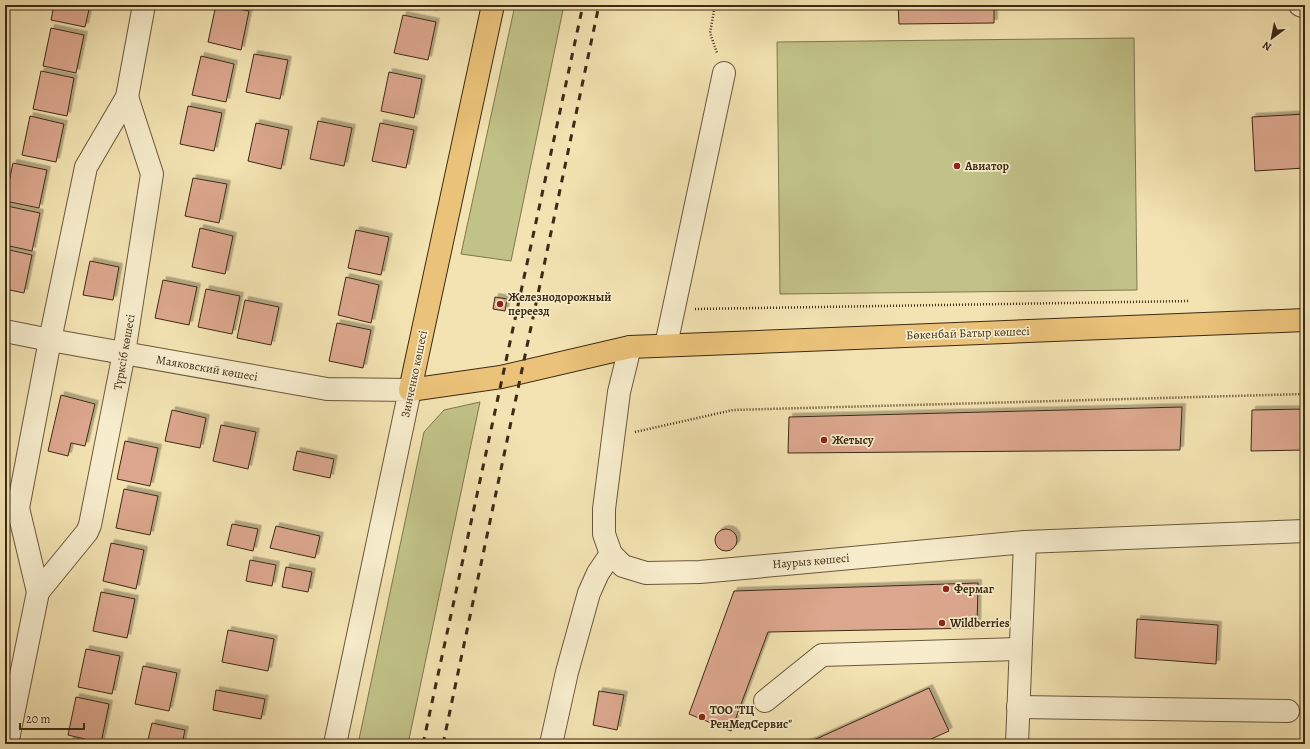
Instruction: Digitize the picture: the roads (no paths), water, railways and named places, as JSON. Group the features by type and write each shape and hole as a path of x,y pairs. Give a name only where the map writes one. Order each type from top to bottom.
{"main road":[{"name":"Зинченко көшесі","path":"410,390 493,5"},
{"name":"Бөкенбай Батыр көшесі","path":"410,390 501,377 630,347 1305,320"}],"street":[{"name":"Түрксіб көшесі","path":"7,744 38,592 18,508 50,340 86,166 128,97 144,5"},
{"path":"1300,5 1305,7"},
{"path":"666,345 724,72"},
{"name":"Түрксіб көшесі","path":"38,592 87,532 90,525 124,353 152,174 128,97"},
{"name":"Маяковский көшесі","path":"5,330 50,340 327,389 410,390"},
{"name":"Наурыз көшесі","path":"630,347 619,392 604,509 604,534 611,554 623,566 646,573 700,572 1024,542 1305,531"},
{"name":"Зинченко көшесі","path":"335,744 410,390"},
{"path":"1017,744 1024,542"},
{"path":"551,744 567,672 588,593 598,573 611,554"},
{"path":"765,701 822,655 1020,649"},
{"path":"1018,707 1288,711"},
{"path":"557,719 559,744"}],"railway":[{"path":"423,744 583,5"},
{"path":"443,744 599,5"}],"place":[{"name":"Авиатор","path":"957,166"},
{"name":"Железнодорожный переезд","path":"500,304"},
{"name":"Жетысу","path":"824,440"},
{"name":"Фермаг","path":"946,589"},
{"name":"Wildberries","path":"942,623"},
{"name":"ТОО \"ТЦ РенМедСервис\"","path":"702,717"}]}
